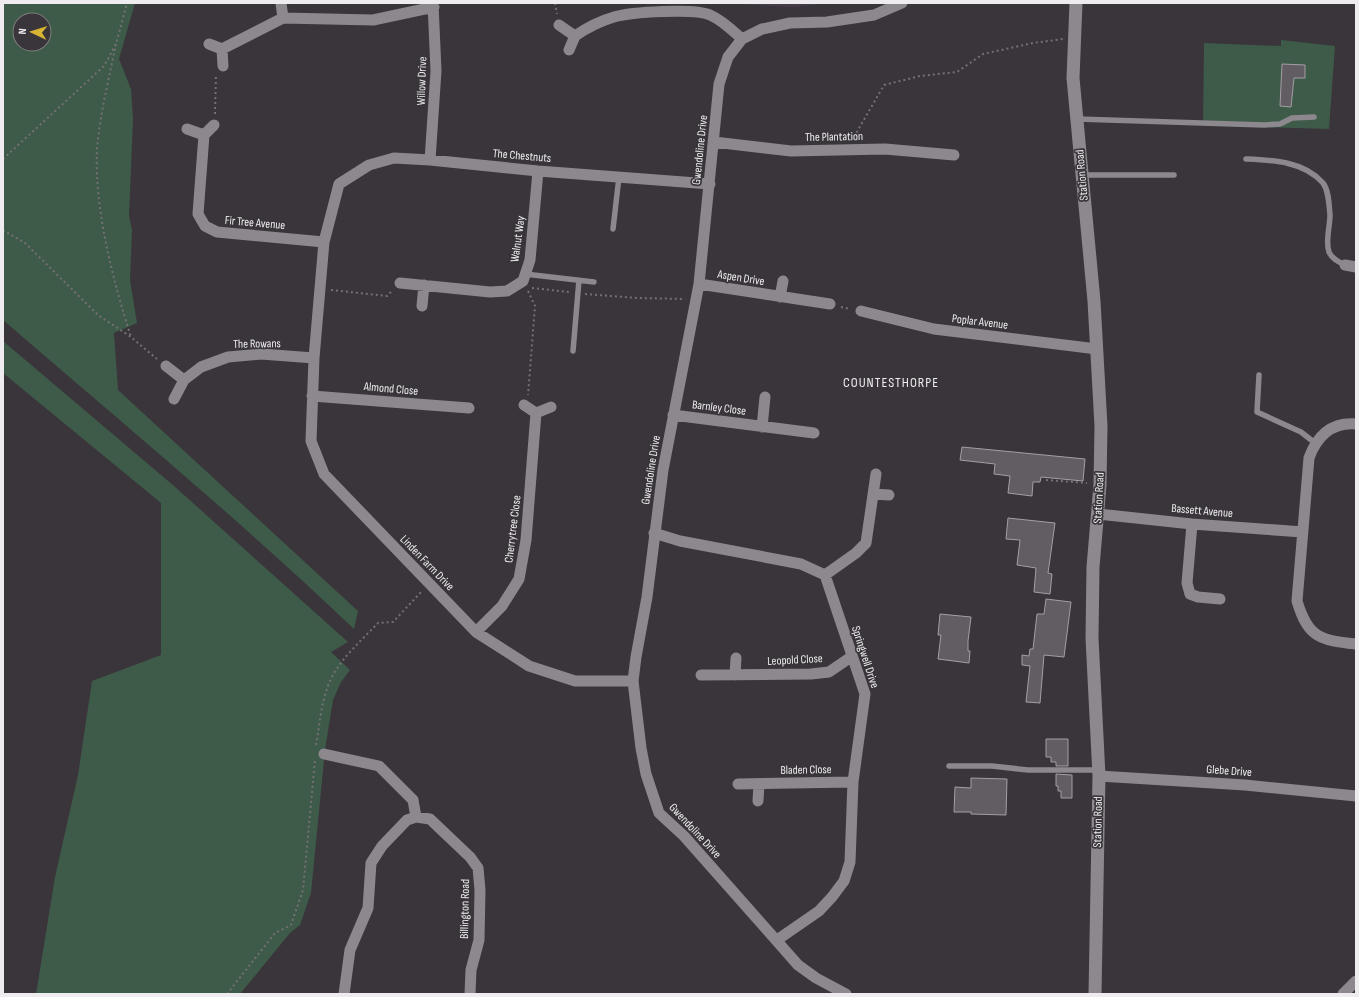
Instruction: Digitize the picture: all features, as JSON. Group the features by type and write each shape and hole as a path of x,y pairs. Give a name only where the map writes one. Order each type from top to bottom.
{"street":[{"path":"281,3 283,18"},
{"name":"Gwendoline Drive","path":"846,994 816,978 798,965 684,836 659,813 646,774 641,748 633,681 647,597 663,470 699,284 720,84 728,57 742,39 762,29 790,23 827,22 874,14 902,3"},
{"name":"Station Road","path":"1076,3 1073,78 1083,175 1097,349 1101,426 1100,485 1093,567 1092,648 1099,773 1095,994"},
{"path":"209,44 222,49 283,18 374,20 434,5"},
{"name":"Willow Drive","path":"430,160 436,71 434,5"},
{"path":"569,50 576,36 593,24 616,16 640,13 685,12 709,14 729,27 742,39"},
{"path":"558,25 576,36"},
{"path":"222,49 223,66"},
{"path":"186,129 204,135 214,125"},
{"name":"Fir Tree Avenue","path":"204,135 198,214 205,226 217,232 324,242"},
{"name":"The Plantation","path":"714,142 792,151 885,149 954,155"},
{"name":"The Chestnuts","path":"339,184 369,165 394,158 710,184"},
{"name":"Walnut Way","path":"400,283 490,292 507,290 523,281 530,260 538,171"},
{"name":"Linden Farm Drive","path":"339,184 324,242 312,396 312,441 324,474 476,632 529,666 576,681 633,681"},
{"path":"780,297 783,281"},
{"name":"Aspen Drive","path":"699,284 830,304"},
{"path":"422,306 424,285"},
{"name":"Poplar Avenue","path":"861,311 934,330 1097,349"},
{"name":"The Rowans","path":"174,399 184,380 202,367 228,357 261,354 314,358"},
{"path":"166,366 184,380"},
{"name":"Almond Close","path":"312,396 469,408"},
{"name":"Barnley Close","path":"762,427 765,397"},
{"path":"524,405 536,413 551,407"},
{"name":"Cherrytree Close","path":"476,632 502,606 519,579 526,540 536,413"},
{"name":"Barnley Close","path":"673,415 814,433"},
{"path":"1356,424 1348,423 1329,429 1315,444 1309,458 1297,601 1301,616 1312,632 1326,641 1356,644"},
{"path":"654,533 680,541 801,564 825,575 856,553 866,543 876,474"},
{"path":"874,494 889,495"},
{"name":"Bassett Avenue","path":"1098,514 1192,524 1303,532"},
{"path":"1192,524 1187,583 1190,594 1198,597 1220,599"},
{"name":"Springwell Drive","path":"777,940 819,911 844,881 850,862 853,782 865,694 851,657 825,575"},
{"name":"Leopold Close","path":"700,675 811,674 829,672 851,657"},
{"path":"736,658 736,675"},
{"path":"318,752 379,766 412,800 416,817 407,820 387,841 371,863 368,908 350,950 344,994"},
{"name":"Glebe Drive","path":"1099,773 1356,796"},
{"name":"Bladen Close","path":"738,784 853,782"},
{"path":"758,801 759,784"},
{"name":"Billington Road","path":"416,817 430,818 470,857 478,868 480,890 479,940 472,970 470,994"},
{"path":"1343,994 1356,981"}],"lane":[{"path":"1077,119 1264,125 1280,124 1292,118 1314,117"},
{"path":"1246,159 1276,160 1293,165 1311,174 1323,184 1329,200 1329,252 1335,260 1351,266"},
{"path":"1083,175 1174,175"},
{"path":"614,229 619,177"},
{"path":"525,274 594,282"},
{"path":"573,351 579,280"},
{"path":"1259,375 1257,412 1301,432 1315,444"},
{"path":"949,766 992,766 1028,770 1099,773"}],"path":[{"path":"127,3 116,44 100,126 97,171 109,255 117,294 131,337"},
{"path":"847,151 884,85 920,76 957,72 983,54 1033,43 1074,38"},
{"path":"3,159 104,66 116,44"},
{"path":"214,125 216,72 223,66"},
{"path":"3,230 25,243 98,315 131,337 166,366"},
{"path":"320,289 388,296 400,283"},
{"path":"524,405 528,398 535,306 527,288 637,298 696,299"},
{"path":"830,304 861,311"},
{"path":"1046,480 1100,485"},
{"path":"226,994 275,933 291,925 303,890 324,697 331,678 342,663 378,623 393,622 429,584"}],"shaded area":[{"path":"724,3 835,3 791,7"}],"green space":[{"path":"3,3 135,3 119,59 131,89 133,119 129,216 132,230 130,280 137,323 114,333 118,390 358,611 354,629 268,550 3,320"},
{"path":"1281,40 1335,46 1329,129 1203,125 1204,43 1281,46"},
{"path":"3,341 174,486 348,642 331,652 350,670 341,682 333,700 325,750 311,893 300,925 290,933 240,994 36,994 55,877 78,775 92,681 161,655 161,503 3,373"}],"building":[{"path":"1282,64 1305,65 1305,78 1294,78 1291,107 1280,106"},
{"path":"962,447 1085,459 1083,481 1041,477 1040,482 1033,482 1032,496 1008,493 1010,476 994,474 995,464 960,460"},
{"path":"1008,518 1055,523 1048,573 1052,574 1050,594 1034,592 1036,568 1017,565 1020,540 1006,539"},
{"path":"1046,599 1071,602 1064,657 1044,655 1040,703 1026,702 1030,666 1022,665 1022,655 1029,656 1030,649 1033,649 1037,614 1044,614"},
{"path":"940,614 971,617 968,641 968,651 970,651 969,663 938,659 941,635 938,635"},
{"path":"1046,739 1068,739 1068,766 1056,766 1056,762 1051,762 1051,757 1046,757"},
{"path":"1056,774 1072,775 1072,798 1061,798 1061,791 1058,791 1058,786 1056,786"},
{"path":"971,778 1007,779 1006,815 954,812 955,787 971,788"}],"district":[{"name":"COUNTESTHORPE","path":"891,382"}]}
